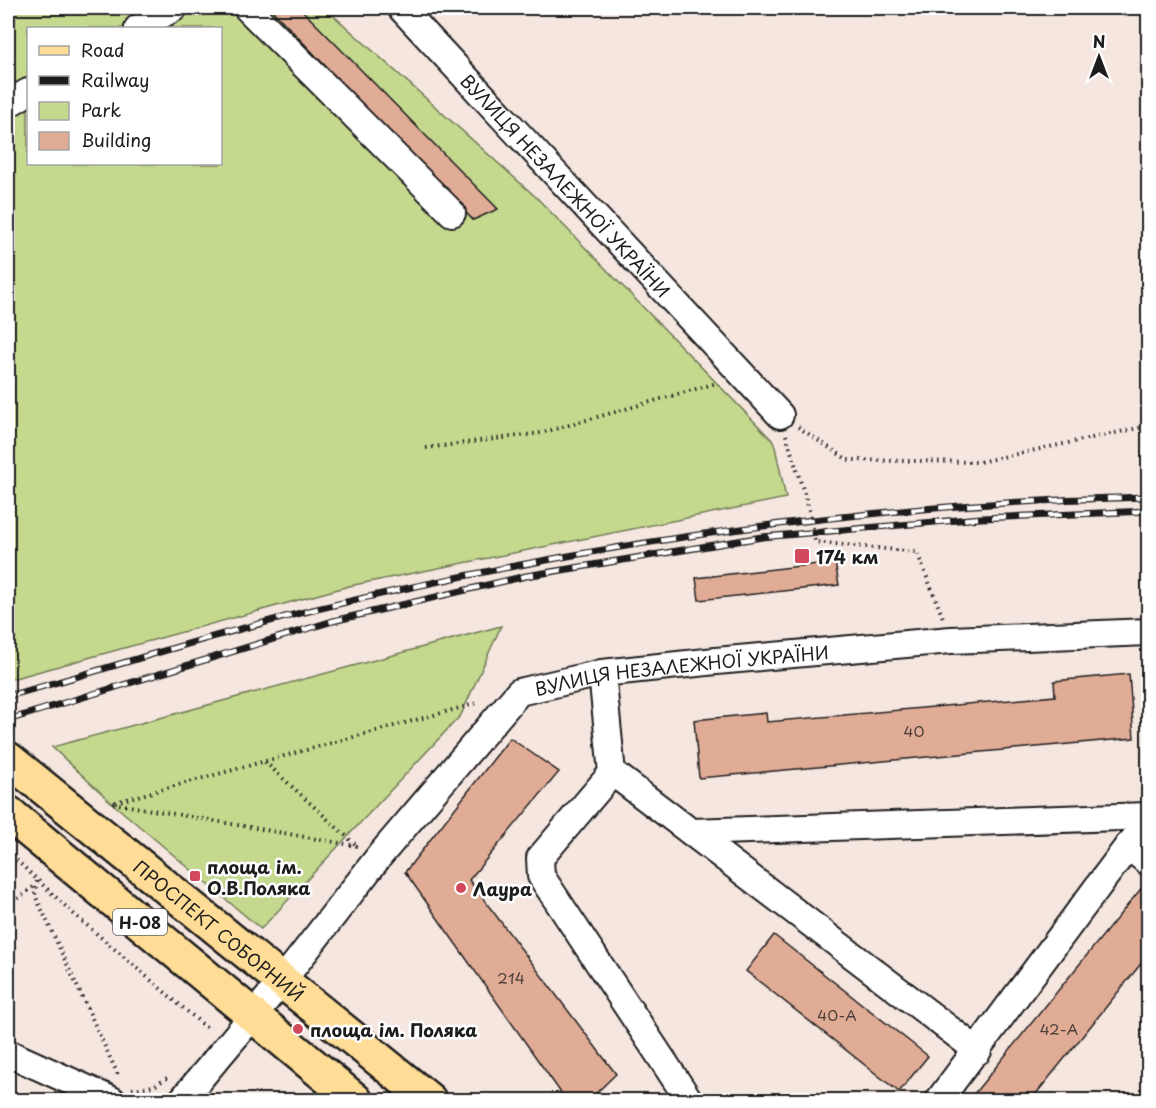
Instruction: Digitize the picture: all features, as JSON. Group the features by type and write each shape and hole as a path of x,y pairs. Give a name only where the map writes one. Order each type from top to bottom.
{"main road":[{"name":"ПРОСПЕКТ СОБОРНИЙ","path":"8,759 429,1101"},
{"name":"Н-08","path":"14,832 252,1014 356,1101"}],"street":[{"path":"140,27 174,8"},
{"path":"247,8 452,213"},
{"name":"ВУЛИЦЯ НЕЗАЛЕЖНОЇ УКРАЇНИ","path":"401,8 780,415"},
{"path":"8,105 27,93"},
{"name":"ВУЛИЦЯ НЕЗАЛЕЖНОЇ УКРАЇНИ","path":"182,1101 252,1014 282,981 381,854 519,692 602,673 951,640 1149,632"},
{"path":"602,673 612,772 540,858 539,867 541,876 689,1101"},
{"path":"612,772 978,1051"},
{"path":"691,832 1149,816"},
{"path":"939,1101 1128,846 1149,824"},
{"path":"1128,846 1149,862"},
{"path":"8,1053 112,1101"}],"path":[{"path":"426,448 541,433 744,375"},
{"path":"780,415 848,460 979,462 1149,426"},
{"path":"780,415 812,519 815,542 917,552 951,640"},
{"path":"264,761 358,847 112,803 264,761 519,692"},
{"path":"14,832 37,882 209,1030 202,1039"},
{"path":"8,906 37,882"},
{"path":"37,882 35,895 123,1086 135,1090 154,1086 174,1071"}],"green space":[{"path":"8,8 325,8 537,198 774,442 786,498 349,586 8,680"},
{"path":"501,626 461,715 261,929 112,803 52,747"}],"building":[{"path":"270,8 300,8 498,209 473,220"},
{"path":"835,562 839,585 699,600 696,578"},
{"path":"1129,674 1134,738 699,778 694,720 766,713 767,722 1055,696 1054,681"},
{"path":"510,738 559,772 469,880 616,1074 589,1100 566,1100 405,872"},
{"path":"1148,880 1148,955 1031,1100 969,1100"},
{"path":"774,935 928,1056 899,1092 746,971"}],"railway":[{"path":"8,696 239,629 419,585 522,564 730,530 834,518 1043,501 1148,497"},
{"path":"8,720 333,621 526,576 762,537 981,518 1148,511"}],"place":[{"name":"174 км","path":"802,556"},
{"name":"площа ім. О.В.Поляка","path":"195,876"},
{"name":"Лаура","path":"461,888"},
{"name":"площа ім. Поляка","path":"298,1029"}]}
